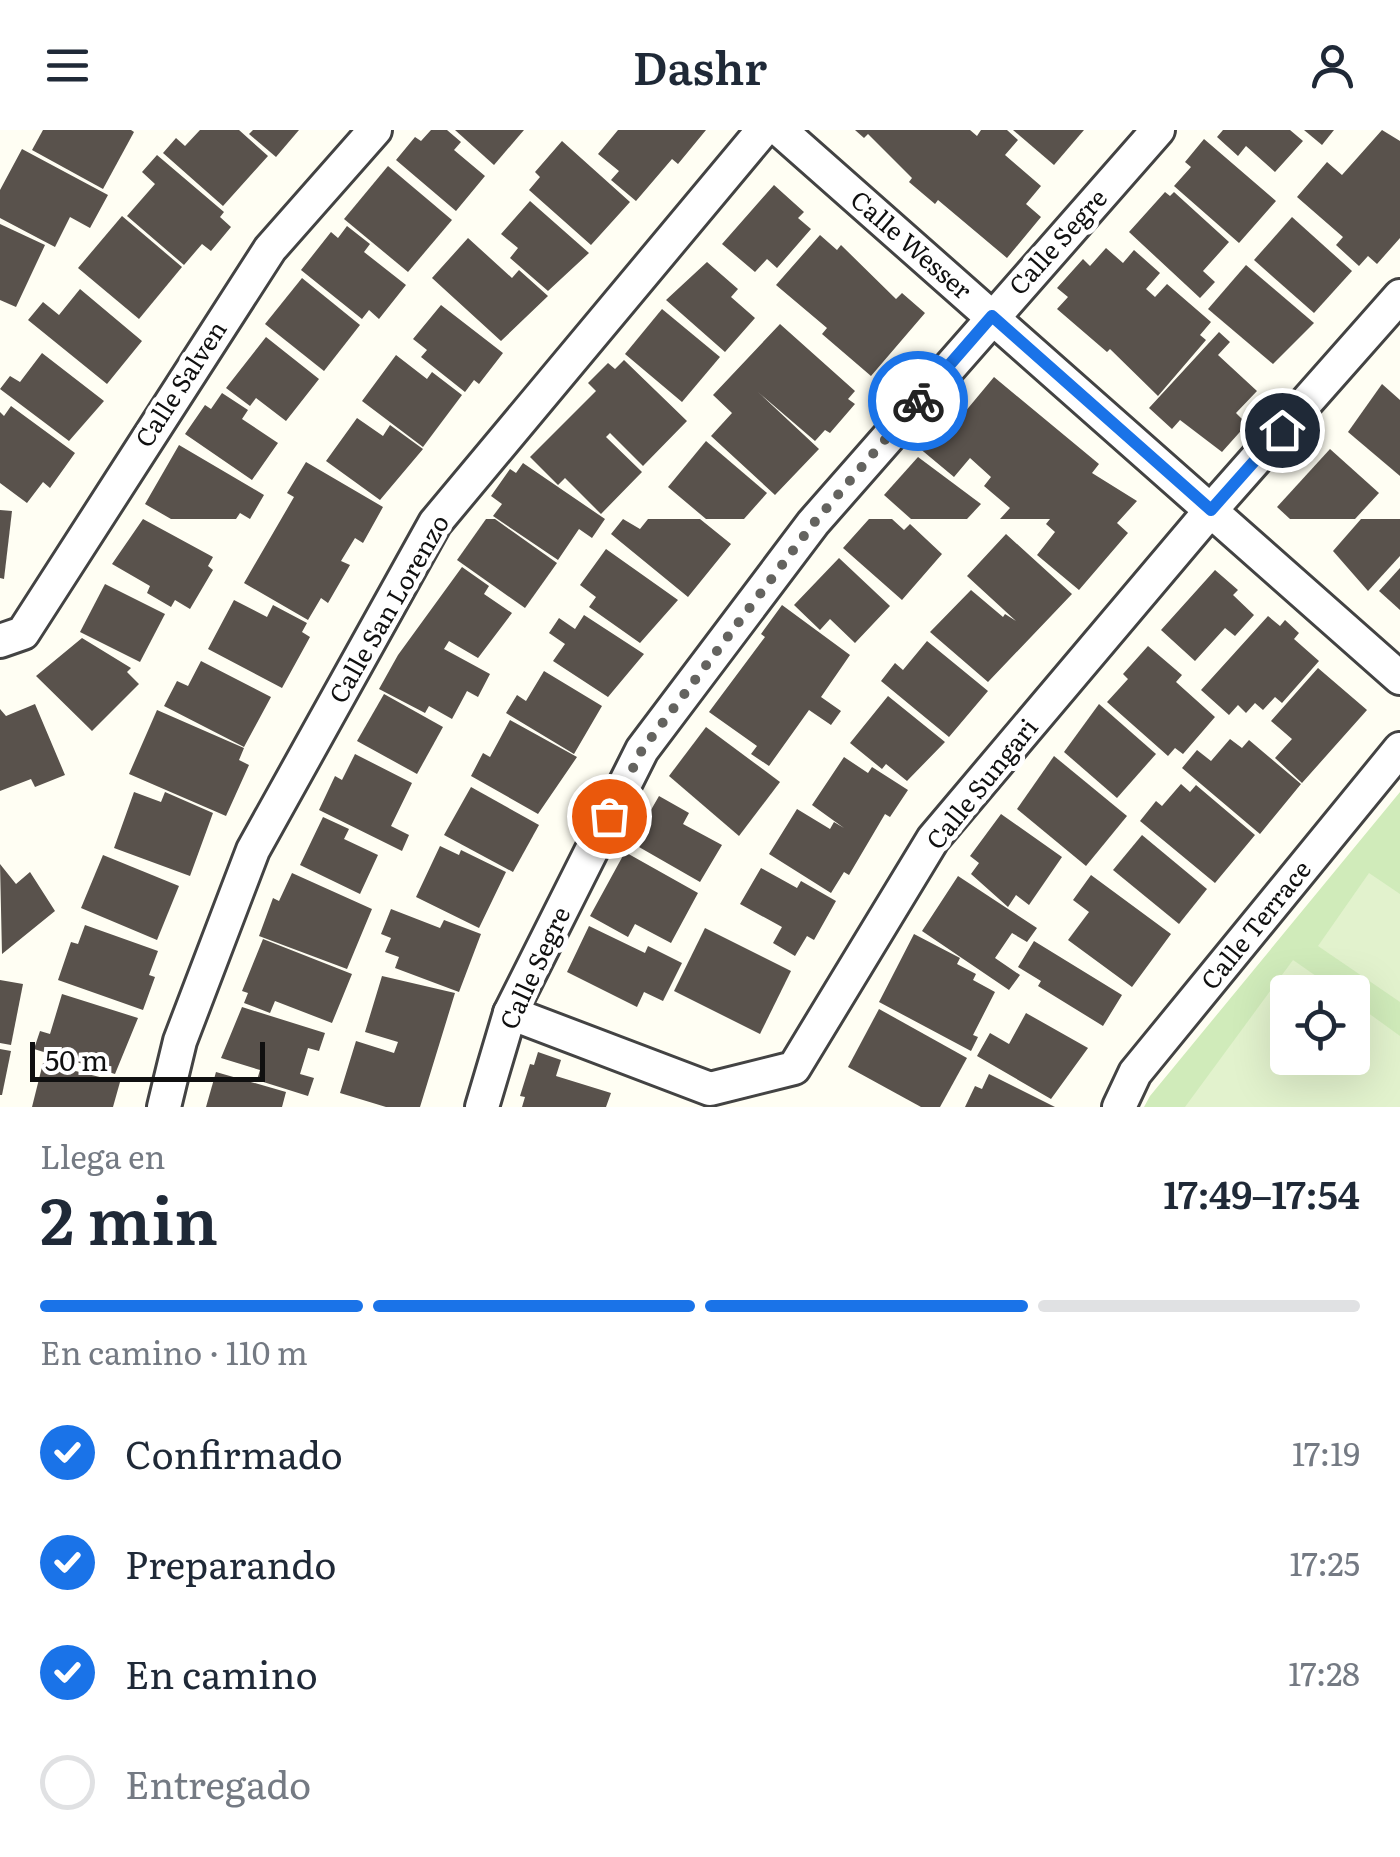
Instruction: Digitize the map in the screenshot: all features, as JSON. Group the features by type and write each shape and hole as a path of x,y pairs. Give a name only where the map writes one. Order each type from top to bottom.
{"street":[{"name":"Calle Salven","path":"0,641 23,633 270,248 375,130"},
{"name":"Calle San Lorenzo","path":"164,1107 180,1042 253,850 436,524 763,130"},
{"name":"Calle Wesser","path":"780,130 1400,678"},
{"name":"Calle Segre","path":"482,1107 510,1014 642,750 813,524 1158,130"},
{"name":"Calle Sungari","path":"510,1014 710,1089 794,1068 933,839 1211,510 1400,296"},
{"name":"Calle Terrace","path":"1118,1107 1135,1073 1400,748"}],"green space":[{"path":"1400,792 1400,1107 1144,1107 1150,1096"},
{"path":"1369,873 1400,894 1400,1002 1370,982 1370,975 1360,975 1318,946"},
{"path":"1293,960 1315,975 1282,975"},
{"path":"1270,991 1270,1075 1370,1075 1370,1014 1400,1036 1400,1107 1185,1107"}],"building":[{"path":"43,130 134,132 103,189 32,150"},
{"path":"200,130 239,130 268,156 223,206 163,153 176,138 185,146"},
{"path":"253,130 299,130 276,157 249,134"},
{"path":"431,130 447,130 461,142 454,150 485,176 456,211 396,160 415,137 421,141"},
{"path":"455,130 524,130 494,165"},
{"path":"618,130 706,130 678,164 672,159 636,201 611,180 619,171 598,154"},
{"path":"855,130 970,130 977,136 981,130 1007,130 1018,140 1005,155 1041,186 1026,204 1041,217 1007,258 938,200 935,204 909,182 912,178 868,134 864,138"},
{"path":"1013,130 1084,130 1054,165"},
{"path":"1223,130 1290,130 1303,141 1275,172 1246,146 1238,156 1217,137"},
{"path":"1304,130 1334,130 1322,145"},
{"path":"1382,130 1400,141 1400,238 1377,264 1368,256 1359,266 1336,245 1343,237 1297,197 1327,162 1342,175"},
{"path":"1204,139 1276,201 1239,243 1174,186 1191,167 1185,162"},
{"path":"562,141 630,202 591,245 529,190 540,177 535,172"},
{"path":"22,149 108,195 90,228 70,217 55,247 0,218 0,190"},
{"path":"157,155 224,212 220,217 231,227 211,251 202,244 184,265 127,216 155,184 142,172"},
{"path":"388,166 452,220 408,272 344,219"},
{"path":"774,185 804,212 798,218 811,229 777,268 767,259 755,272 722,244"},
{"path":"1165,192 1170,196 1174,192 1229,242 1203,271 1215,282 1200,298 1129,232"},
{"path":"530,201 589,253 548,291 510,258 518,248 501,234"},
{"path":"122,216 182,267 139,319 78,268"},
{"path":"1292,217 1352,271 1314,313 1254,260"},
{"path":"0,224 45,245 16,307 0,300"},
{"path":"347,226 370,244 364,252 406,285 379,319 369,310 362,319 301,270 331,232 338,238"},
{"path":"820,235 837,250 841,245 896,299 902,293 925,313 871,376 822,334 827,328 776,285"},
{"path":"468,238 512,278 519,270 548,296 501,341 432,278"},
{"path":"1106,248 1123,263 1134,250 1160,273 1146,289 1155,297 1167,284 1211,322 1200,335 1206,340 1158,396 1110,349 1107,352 1057,309 1068,297 1057,288 1083,259 1090,266"},
{"path":"707,262 738,289 731,297 755,318 725,352 666,300"},
{"path":"1246,265 1314,323 1273,364 1208,309"},
{"path":"302,278 360,325 324,371 265,324"},
{"path":"80,289 142,341 107,384 28,320 43,302 59,315"},
{"path":"441,305 503,353 479,384 474,380 465,392 421,357 427,350 413,339"},
{"path":"662,309 720,357 682,402 625,354"},
{"path":"780,324 855,391 848,399 855,404 830,433 825,430 815,441 758,392 819,449 775,495 711,436 732,413 713,395"},
{"path":"1219,332 1230,342 1218,355 1257,391 1236,413 1247,424 1222,452 1180,420 1172,429 1149,408"},
{"path":"266,337 319,379 286,421 256,398 250,406 226,388"},
{"path":"42,353 104,401 69,441 0,389 10,376 20,382"},
{"path":"396,355 427,379 432,372 462,395 423,447 362,401"},
{"path":"624,360 687,421 643,466 610,433 606,437 642,472 601,514 565,478 558,485 530,457 596,391 588,383 608,363 615,369"},
{"path":"994,377 1099,464 1092,473 1137,501 1117,523 1128,533 1079,590 1037,555 1055,532 1046,524 1050,519 1000,519 1010,508 984,486 991,477 970,458 954,477 918,447 929,434 939,443"},
{"path":"1382,384 1400,400 1400,476 1348,432"},
{"path":"222,393 248,410 242,419 278,443 252,480 185,434 205,405 211,409"},
{"path":"11,406 75,453 50,488 43,482 27,503 0,483 0,412 4,416"},
{"path":"357,418 383,436 390,425 423,449 380,500 326,461"},
{"path":"706,441 767,493 744,519 706,519 668,487"},
{"path":"179,445 264,495 250,519 240,513 236,519 171,519 145,504"},
{"path":"1330,449 1379,493 1355,519 1290,519 1277,507"},
{"path":"918,457 981,504 967,519 911,519 884,495"},
{"path":"306,462 383,507 363,543 355,538 341,561 350,565 328,603 321,598 308,620 244,583 294,497 287,493"},
{"path":"523,463 605,519 592,538 579,529 558,560 493,516 502,504 491,496 510,469 516,473"},
{"path":"0,510 12,511 4,579 0,578"},
{"path":"143,519 213,557 208,566 213,570 190,609 175,600 171,607 147,593 150,586 112,564"},
{"path":"486,519 495,519 557,563 525,608 457,560"},
{"path":"623,519 640,529 648,519 700,519 731,544 688,597 611,534"},
{"path":"869,519 892,519 904,530 910,524 942,554 902,600 843,548"},
{"path":"1361,519 1400,519 1400,556 1368,591 1333,551"},
{"path":"1006,534 1072,594 988,682 930,632 971,590 1003,617 1005,614 1016,621 967,576"},
{"path":"606,549 678,600 640,643 589,607 596,597 580,585"},
{"path":"839,558 890,606 855,643 830,619 820,630 794,605"},
{"path":"462,567 489,586 484,594 512,613 478,658 449,641 444,649 490,674 478,697 467,691 452,719 429,706 425,713 379,689 398,655"},
{"path":"1400,568 1400,610 1379,591"},
{"path":"1215,570 1238,590 1233,595 1254,615 1235,636 1225,628 1195,661 1161,630"},
{"path":"105,584 165,614 140,662 80,632"},
{"path":"234,600 267,617 273,605 307,623 302,632 310,637 282,688 208,649"},
{"path":"782,605 850,655 821,697 841,711 831,725 809,710 769,766 751,754 757,746 709,712 765,637 761,634"},
{"path":"584,615 644,654 608,697 553,661 565,644 549,633 559,618 575,629"},
{"path":"1268,616 1280,626 1285,620 1299,633 1294,639 1319,661 1282,703 1275,697 1263,710 1255,703 1246,713 1238,705 1229,715 1201,690"},
{"path":"82,638 131,668 127,672 139,684 92,731 36,676"},
{"path":"927,641 988,691 949,737 881,681 895,663 903,670"},
{"path":"1148,646 1182,675 1176,682 1215,717 1183,754 1175,748 1168,756 1107,702 1128,679 1123,674"},
{"path":"201,661 271,697 244,747 164,706 177,681 188,686"},
{"path":"1318,668 1367,710 1302,783 1275,758 1292,739 1271,721"},
{"path":"544,671 602,706 574,754 506,713 517,695 526,701"},
{"path":"384,694 443,727 417,774 357,741"},
{"path":"888,696 945,742 907,781 886,764 882,769 850,743"},
{"path":"35,704 65,775 35,787 31,779 0,791 0,709 6,716"},
{"path":"1099,704 1156,754 1117,798 1064,752"},
{"path":"157,710 244,748 239,760 249,765 226,816 129,774"},
{"path":"510,720 577,757 538,814 471,776 483,753 490,757"},
{"path":"706,727 780,782 739,836 669,776"},
{"path":"1230,739 1242,748 1249,740 1301,784 1260,834 1182,768 1197,750 1211,761"},
{"path":"355,754 412,783 391,826 409,835 402,851 319,810 335,776 342,780"},
{"path":"1054,756 1127,816 1086,866 1017,809"},
{"path":"844,757 868,773 872,767 908,790 890,817 885,814 849,875 844,872 831,893 769,854 797,809 830,829 834,822 844,828 812,805"},
{"path":"1181,784 1190,792 1196,785 1255,835 1215,883 1140,821 1156,801 1162,806"},
{"path":"471,787 539,825 513,872 444,835"},
{"path":"134,792 161,802 165,792 213,813 190,876 114,848"},
{"path":"659,796 689,813 683,824 722,845 700,882 632,843"},
{"path":"1001,814 1062,857 1029,905 1016,895 1008,907 971,874 979,863 970,856"},
{"path":"323,817 349,829 344,839 378,855 360,894 300,865"},
{"path":"1142,835 1207,889 1179,924 1113,870"},
{"path":"440,846 459,855 461,850 506,872 479,928 416,897"},
{"path":"625,852 698,893 671,943 635,924 628,937 590,916"},
{"path":"103,855 179,886 157,940 81,908"},
{"path":"0,864 16,884 30,872 55,911 2,954"},
{"path":"761,868 797,888 801,881 836,901 814,940 807,936 795,956 773,943 782,927 740,904"},
{"path":"292,873 372,909 347,969 259,936 273,898 279,901"},
{"path":"1091,875 1171,934 1132,987 1068,940 1089,912 1073,900"},
{"path":"958,876 1037,928 1027,942 1012,933 995,958 1020,975 1009,990 922,931"},
{"path":"391,909 440,928 444,920 481,934 459,992 395,968 399,957 385,952 391,938 381,934"},
{"path":"85,925 158,951 149,975 155,977 143,1010 58,980 71,942 78,944"},
{"path":"589,926 645,953 648,946 682,963 663,1001 644,992 637,1007 567,972"},
{"path":"705,928 791,971 760,1034 674,991"},
{"path":"914,934 960,958 957,964 976,974 973,980 995,992 973,1035 978,1037 971,1051 879,1002"},
{"path":"263,939 352,974 332,1023 275,1001 270,1013 244,1003 248,993 242,991"},
{"path":"1034,941 1122,995 1103,1026 1038,986 1041,981 1018,967"},
{"path":"382,976 455,993 420,1107 386,1107 340,1093 356,1041 394,1053 398,1042 365,1032"},
{"path":"0,980 23,984 11,1045 0,1043"},
{"path":"62,994 138,1018 115,1074 34,1049 40,1031 50,1034"},
{"path":"242,1007 325,1033 319,1051 308,1048 300,1074 314,1078 308,1096 257,1080 260,1070 221,1058"},
{"path":"879,1009 967,1058 940,1107 921,1107 848,1067"},
{"path":"1026,1013 1088,1048 1051,1099 977,1056 990,1033 1009,1044"},
{"path":"0,1049 11,1051 2,1095 0,1095"},
{"path":"538,1052 561,1060 556,1076 611,1093 606,1107 522,1107 525,1097 520,1096"},
{"path":"43,1063 120,1082 113,1107 32,1107"},
{"path":"216,1072 286,1092 282,1107 206,1107"},
{"path":"989,1074 1055,1107 965,1107 975,1086 982,1089"}],"way so far":[{"path":"609,816 642,750 813,524 918,401"}],"route":[{"path":"918,401 992,316 1211,510 1282,430"}]}
